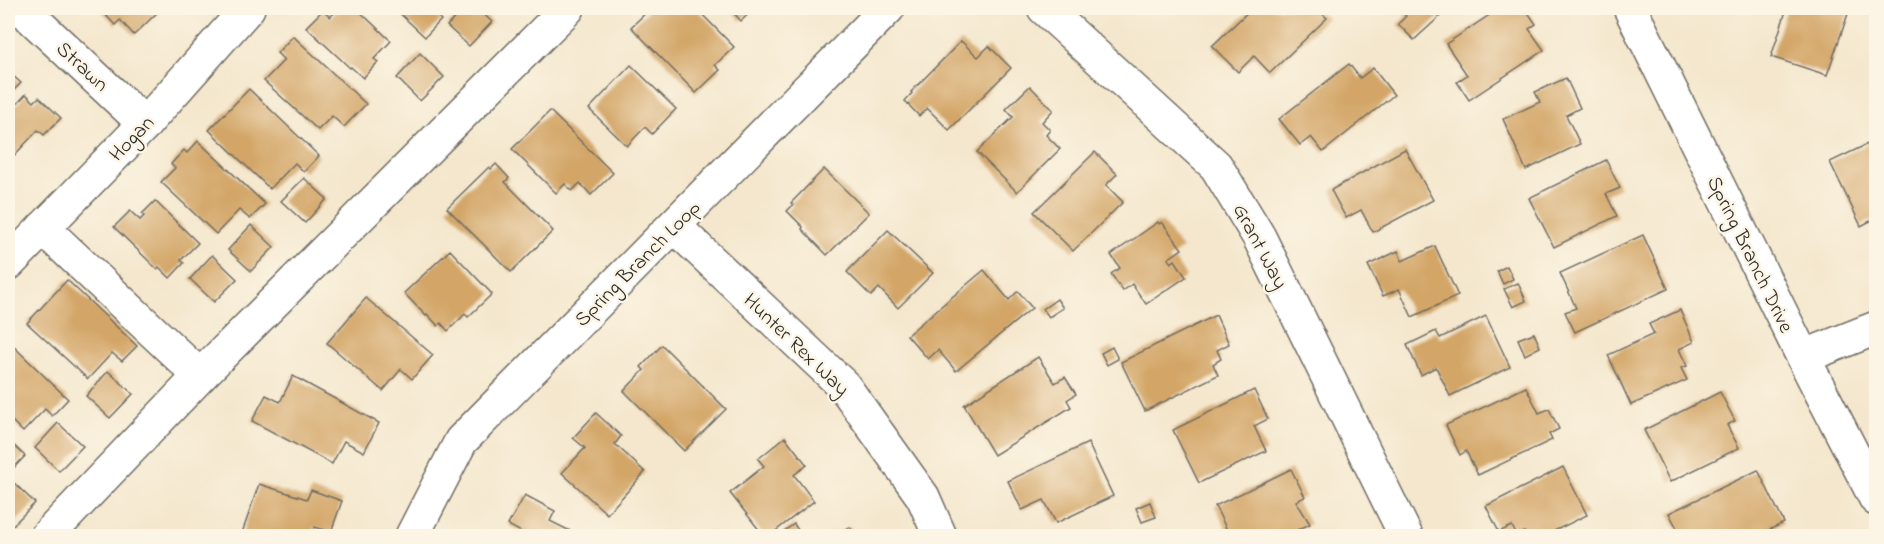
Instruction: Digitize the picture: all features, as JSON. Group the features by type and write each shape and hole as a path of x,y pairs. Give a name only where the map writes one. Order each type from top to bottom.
{"street":[{"name":"Strawn","path":"21,8 145,124"},
{"name":"Hogan","path":"8,264 145,124 248,8"},
{"path":"47,537 200,376 568,8"},
{"name":"Spring Branch Loop","path":"412,537 461,441 888,8"},
{"name":"Grant Way","path":"1044,8 1216,166 1258,237 1406,537"},
{"name":"Spring Branch Drive","path":"1630,8 1876,499"},
{"name":"Hunter Rex Way","path":"674,226 844,386 922,497 940,537"},
{"path":"43,228 200,376"},
{"path":"1803,357 1876,328"}],"building":[{"path":"162,8 134,35 120,20 115,25 100,9"},
{"path":"339,8 356,8 391,41 374,59 378,62 363,78 306,27 323,10 330,17"},
{"path":"394,8 436,8 432,11 441,20 425,37"},
{"path":"464,8 477,8 492,22 469,46 447,26"},
{"path":"651,8 696,8 734,47 715,65 720,70 696,93 631,27"},
{"path":"729,8 755,8 741,21"},
{"path":"1252,8 1316,8 1327,18 1270,73 1254,56 1238,72 1212,46"},
{"path":"1398,8 1449,8 1414,40 1398,24 1406,16"},
{"path":"1500,8 1525,8 1536,24 1529,29 1544,50 1469,100 1457,82 1467,75 1446,44"},
{"path":"1787,8 1850,8 1827,75 1771,57"},
{"path":"293,36 366,104 344,127 332,116 318,130 264,81 284,60 277,53"},
{"path":"961,41 978,57 989,46 1011,68 949,130 927,108 919,116 905,101"},
{"path":"420,53 444,77 420,101 397,78"},
{"path":"1349,64 1360,78 1373,68 1394,95 1323,152 1311,137 1300,145 1279,119"},
{"path":"631,65 676,109 652,134 645,127 627,146 589,109"},
{"path":"11,74 21,83 8,96 8,75"},
{"path":"1566,78 1580,108 1566,115 1580,144 1526,170 1503,119 1540,102 1535,92"},
{"path":"1030,86 1053,110 1042,122 1050,130 1046,135 1060,149 1017,192 977,152 1013,117 1006,109"},
{"path":"249,89 319,156 304,172 295,163 270,189 209,130"},
{"path":"26,94 34,102 39,97 61,118 44,135 38,130 8,162 8,114"},
{"path":"550,111 613,173 591,195 580,183 572,191 565,184 556,193 512,149"},
{"path":"1876,140 1876,218 1861,226 1830,162"},
{"path":"198,141 265,204 250,219 239,210 216,234 161,182 175,168 171,164 184,150 187,153"},
{"path":"1405,149 1433,200 1373,232 1361,210 1346,218 1331,190"},
{"path":"1095,152 1117,174 1106,185 1123,202 1073,251 1034,212"},
{"path":"1606,160 1620,188 1606,194 1617,216 1554,247 1529,198"},
{"path":"496,164 509,178 505,182 553,231 511,272 447,208 489,167 491,169"},
{"path":"824,169 869,213 827,255 787,211 793,205 791,203"},
{"path":"304,178 327,199 305,223 281,201"},
{"path":"155,201 198,243 181,260 184,263 170,278 159,267 157,269 114,227 130,211 140,220 144,216 142,214"},
{"path":"1158,222 1159,224 1162,222 1182,249 1168,259 1171,263 1175,260 1186,277 1146,304 1132,284 1123,291 1111,274 1120,268 1111,255"},
{"path":"251,225 274,247 251,271 228,250"},
{"path":"888,230 933,273 898,308 879,288 871,296 847,272"},
{"path":"1643,235 1668,289 1575,332 1565,312 1576,308 1560,273"},
{"path":"1435,246 1458,296 1412,317 1399,289 1383,296 1368,265 1398,251 1402,261"},
{"path":"450,250 492,294 468,317 465,314 448,331 441,323 438,326 427,314 426,316 404,293"},
{"path":"212,255 237,279 214,302 190,279"},
{"path":"1507,266 1513,279 1503,284 1497,271"},
{"path":"984,270 1009,300 1018,291 1032,308 956,371 938,350 928,359 907,335"},
{"path":"67,280 137,346 122,361 112,353 88,379 27,323"},
{"path":"1518,283 1526,301 1513,307 1504,289"},
{"path":"366,298 433,355 412,379 401,369 383,391 327,343"},
{"path":"1057,299 1063,308 1049,317 1043,309"},
{"path":"1680,310 1694,342 1679,349 1687,366 1681,368 1687,380 1631,405 1608,355 1654,334 1649,324"},
{"path":"1216,315 1229,344 1217,350 1221,359 1213,364 1218,375 1145,411 1121,362"},
{"path":"1486,316 1510,367 1450,396 1436,367 1421,375 1407,345 1436,331 1440,338"},
{"path":"1534,333 1540,347 1525,355 1518,339"},
{"path":"8,341 68,399 52,416 45,409 23,432 8,417"},
{"path":"662,345 726,409 684,451 624,391 644,370 641,367"},
{"path":"1112,347 1118,359 1107,365 1101,353"},
{"path":"1038,357 1055,383 1065,377 1076,394 1067,400 1071,407 994,455 964,405"},
{"path":"108,371 133,394 110,418 86,396"},
{"path":"293,376 379,423 364,452 344,441 332,464 252,421 266,395 280,402"},
{"path":"1526,387 1539,413 1549,409 1559,429 1549,434 1552,440 1478,475 1466,451 1460,455 1446,425"},
{"path":"1254,390 1268,419 1254,426 1266,451 1199,483 1173,430"},
{"path":"1720,392 1735,421 1727,425 1739,448 1670,482 1644,430"},
{"path":"596,413 621,436 615,444 645,472 607,514 562,473 585,448 573,438"},
{"path":"58,423 83,446 59,471 35,448"},
{"path":"785,437 807,465 794,475 814,501 769,536 764,536 730,493 764,466 758,459"},
{"path":"8,440 25,456 9,473 8,472"},
{"path":"1088,443 1113,496 1056,523 1044,500 1022,510 1008,481"},
{"path":"1563,467 1587,515 1544,536 1527,536 1524,532 1517,536 1512,526 1499,532 1486,506"},
{"path":"1291,469 1305,497 1296,501 1310,524 1284,536 1230,536 1215,506"},
{"path":"1758,470 1784,523 1756,536 1681,536 1669,513"},
{"path":"12,481 35,503 11,527 8,523 8,486"},
{"path":"259,484 307,499 311,490 342,501 331,532 315,527 312,536 241,536"},
{"path":"525,495 555,511 550,521 580,536 521,536 523,533 508,525"},
{"path":"1150,502 1156,517 1142,522 1136,508"},
{"path":"794,524 800,533 795,536 786,536 783,532"},
{"path":"850,527 855,536 832,536"}]}
